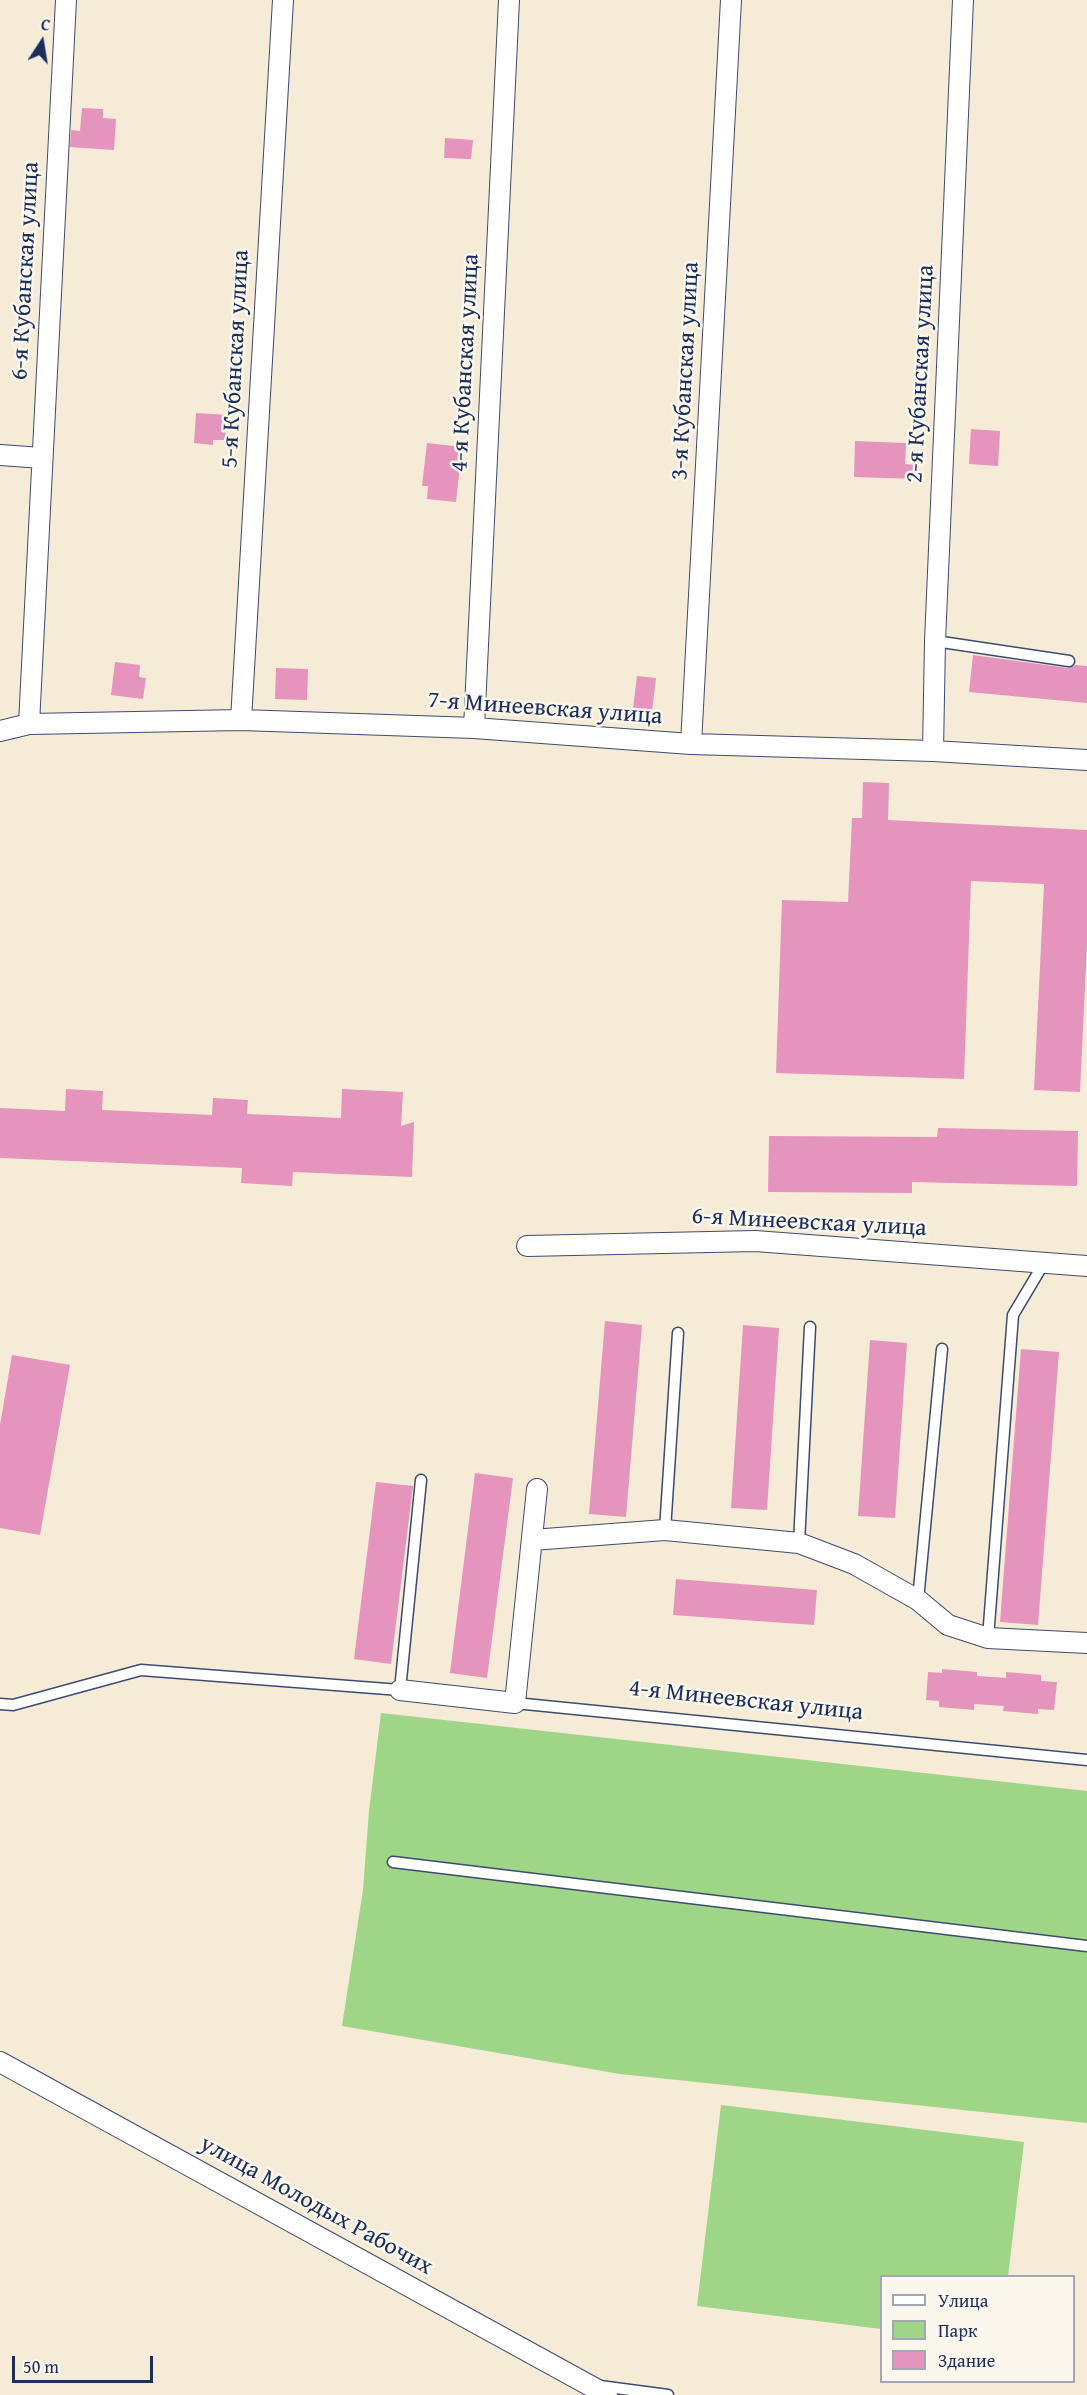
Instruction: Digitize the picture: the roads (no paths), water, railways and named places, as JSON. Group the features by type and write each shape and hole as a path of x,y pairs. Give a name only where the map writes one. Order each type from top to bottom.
{"street":[{"name":"6-я Кубанская улица","path":"29,724 66,0"},
{"name":"5-я Кубанская улица","path":"241,720 283,0"},
{"name":"4-я Кубанская улица","path":"474,728 509,0"},
{"name":"3-я Кубанская улица","path":"691,744 732,0"},
{"name":"2-я Кубанская улица","path":"933,751 935,640 963,0"},
{"path":"0,455 42,458"},
{"name":"7-я Минеевская улица","path":"0,731 29,724 241,720 474,728 691,744 933,751 1087,760"},
{"name":"6-я Минеевская улица","path":"527,1246 755,1241 1087,1266"},
{"path":"515,1703 537,1489"},
{"path":"532,1540 665,1530 799,1543 854,1564 918,1600 948,1625 988,1638 1087,1643"},
{"name":"4-я Минеевская улица","path":"400,1690 515,1703"},
{"name":"улица Молодых Рабочих","path":"0,2062 607,2395"}],"lane":[{"path":"935,640 1069,661"},
{"path":"988,1638 1013,1315 1044,1263"},
{"path":"799,1543 810,1327"},
{"path":"665,1530 678,1333"},
{"path":"918,1600 942,1349"},
{"path":"0,1704 13,1705 141,1670 400,1690 421,1480"},
{"name":"4-я Минеевская улица","path":"515,1703 1087,1760"},
{"path":"393,1862 1087,1946"},
{"path":"587,2384 668,2395"}]}
